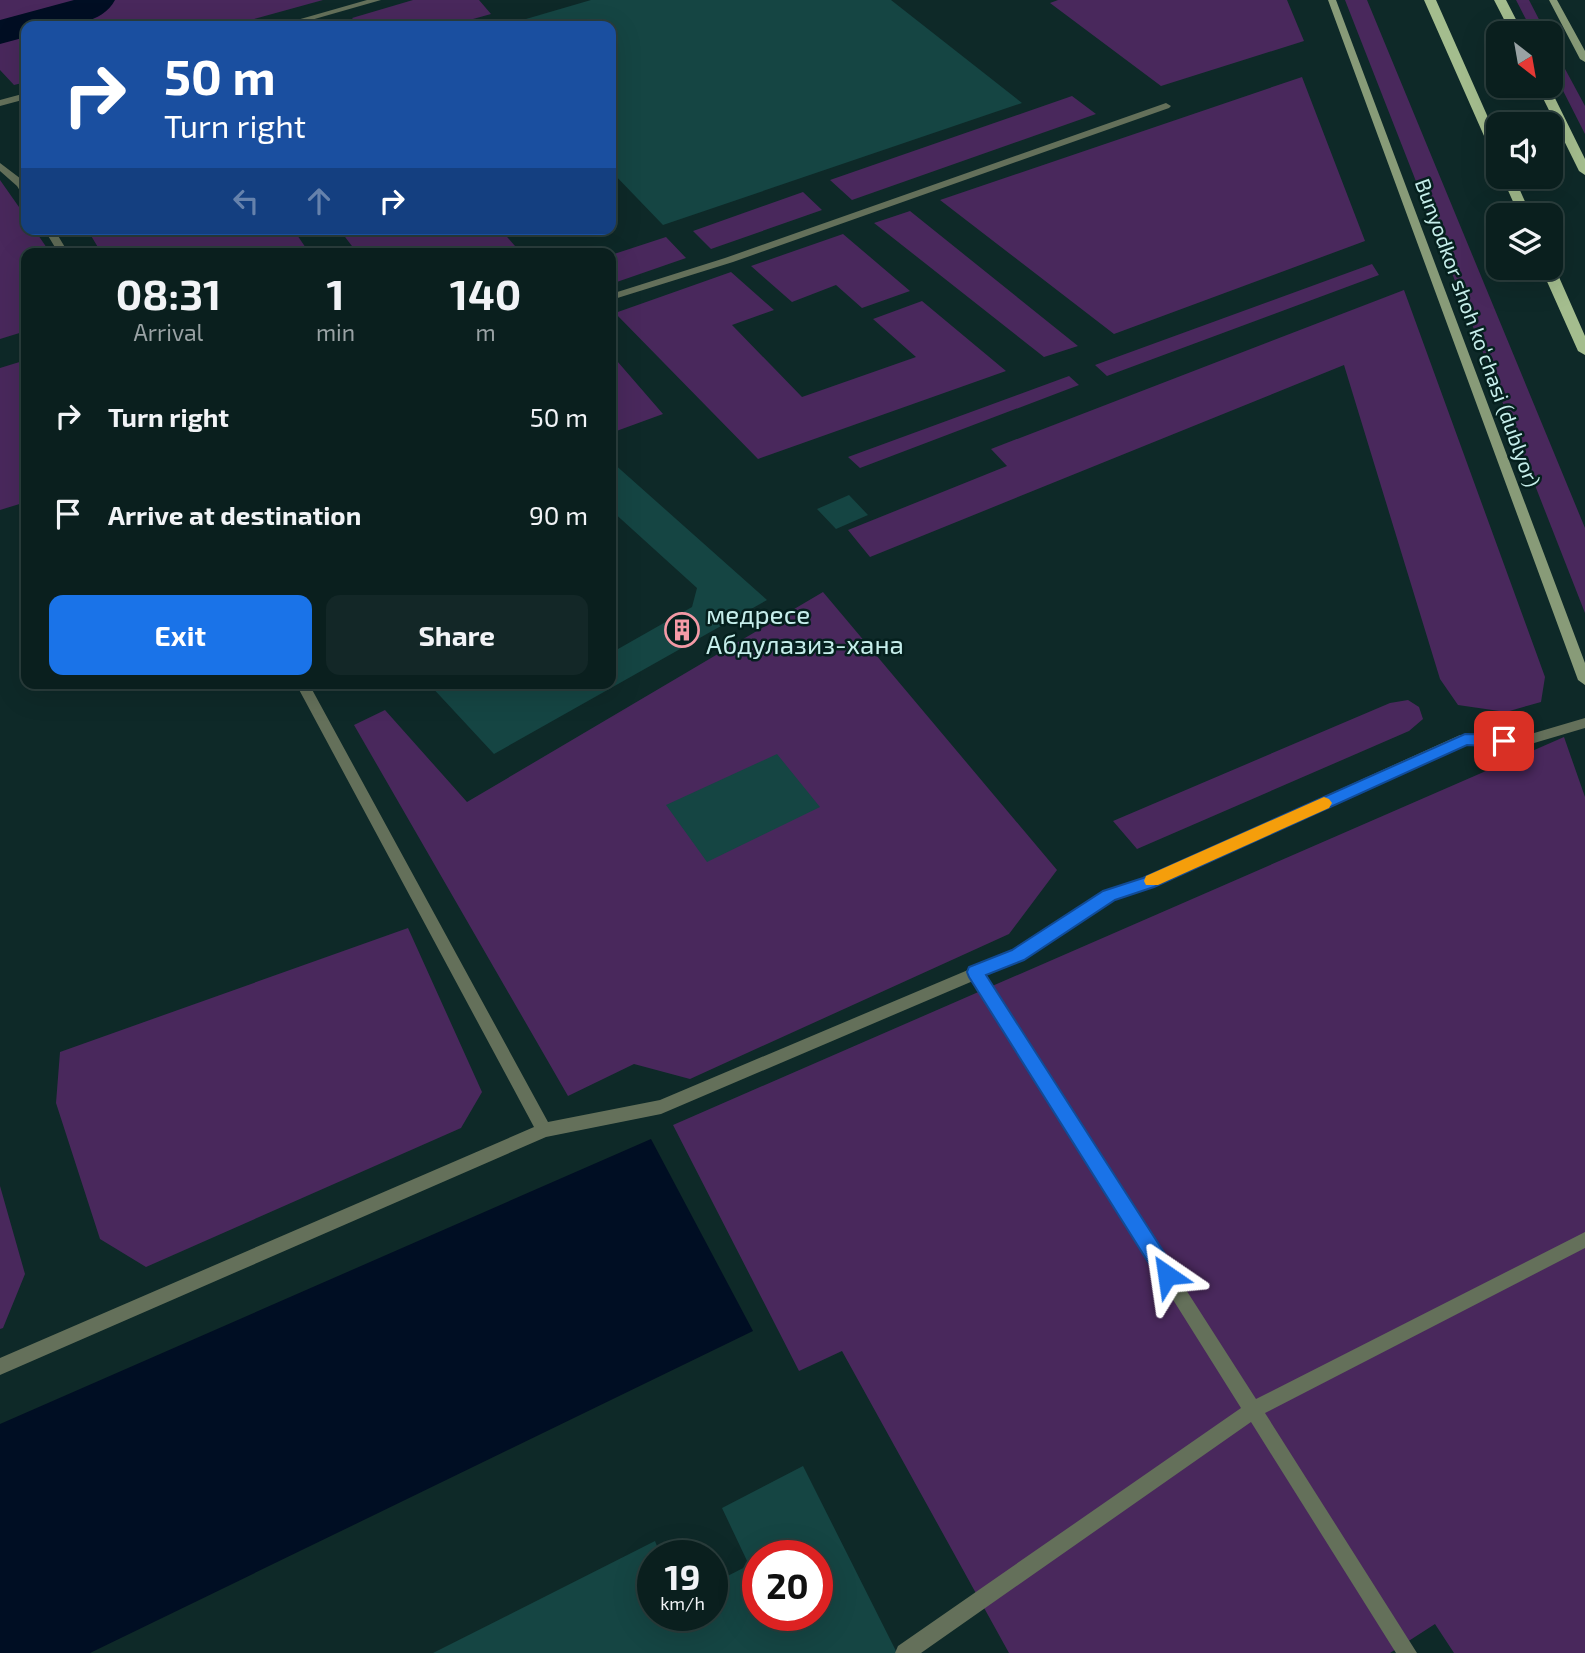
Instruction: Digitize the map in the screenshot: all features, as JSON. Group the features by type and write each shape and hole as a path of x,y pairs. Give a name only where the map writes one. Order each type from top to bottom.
{"main road":[{"path":"1430,0 1486,127"},
{"path":"1500,0 1511,21"},
{"path":"1549,98 1585,171"},
{"path":"1553,280 1585,351"}],"street":[{"path":"299,21 377,0"},
{"name":"Bunyodkor shoh koʻchasi (dublyor)","path":"1332,0 1585,680"},
{"path":"1553,0 1585,59"},
{"path":"0,103 21,97"},
{"path":"616,296 729,260 1166,106"},
{"path":"0,166 21,184"},
{"path":"305,689 544,1130"},
{"path":"0,1367 544,1130 661,1107 1018,955 1109,896 1149,882 1465,740 1524,741 1585,723"},
{"path":"975,972 1407,1653"},
{"path":"905,1653 1253,1410 1585,1240"}],"shaded area":[{"path":"0,0 323,0 247,21 21,21 21,83 14,85 0,70"},
{"path":"413,0 479,0 491,14 466,21 355,21 352,18"},
{"path":"1058,0 1287,0 1304,41 1161,86 1050,3"},
{"path":"1345,0 1367,0 1585,528 1585,613"},
{"path":"1516,0 1529,0 1540,21 1527,21"},
{"path":"1563,65 1585,106 1585,134 1563,91"},
{"path":"1302,77 1365,241 1114,334 940,200"},
{"path":"1072,96 1096,114 852,200 830,180"},
{"path":"0,180 21,210 21,235 38,235 47,248 21,248 21,333 0,339"},
{"path":"803,192 822,210 711,249 693,231"},
{"path":"910,211 1078,346 1044,357 874,223"},
{"path":"843,234 910,291 862,308 836,285 792,302 751,266"},
{"path":"91,235 297,235 306,248 98,248"},
{"path":"344,235 505,235 517,248 353,248"},
{"path":"666,237 686,258 616,282 616,253"},
{"path":"1372,264 1379,275 1107,376 1095,365"},
{"path":"731,272 774,310 732,325 802,397 916,357 873,319 922,301 1006,371 758,459 616,313"},
{"path":"1404,290 1545,677 1541,702 1506,712 1458,705 1440,679 1344,365 870,557 848,530 1007,466 991,449"},
{"path":"616,360 663,414 616,431"},
{"path":"21,362 21,504 0,510 0,368"},
{"path":"1069,376 1079,385 860,468 848,457"},
{"path":"823,592 1057,870 1009,934 690,1079 634,1064 568,1096 354,725 385,710 467,802"},
{"path":"1408,700 1419,707 1423,719 1409,731 1137,849 1113,821 1390,703"},
{"path":"1564,737 1585,797 1585,1653 1454,1653 1435,1624 1390,1653 1009,1653 842,1351 799,1371 673,1125"},
{"path":"408,928 482,1092 461,1128 146,1267 100,1239 56,1103 60,1052"},
{"path":"0,1186 25,1274 3,1328 0,1329"}],"water":[{"path":"74,0 115,0 99,16 87,21 21,21 21,38 0,44 0,20"},
{"path":"651,1139 753,1331 90,1653 0,1653 0,1424"}],"building":[{"path":"591,0 891,0 1022,103 663,225 616,176 616,21 519,21"},
{"name":"медресе Абдулазиз-хана","path":"616,466 767,600 616,685 616,650 692,607 697,588 616,515"},
{"path":"849,495 868,515 836,529 817,509"},
{"name":"медресе Абдулазиз-хана","path":"434,689 609,689 494,754"},
{"path":"777,754 820,807 707,862 666,805"},
{"path":"803,1466 897,1653 433,1653 637,1550 637,1631 728,1631 728,1576 742,1569 742,1631 833,1631 833,1540 742,1540 742,1550 722,1508"}],"slow traffic":[{"path":"1152,881 1324,803"}],"place":[{"name":"медресе Абдулазиз-хана","path":"682,630"}],"route":[{"path":"1167,1275 975,972 1018,955 1109,896 1149,882 1465,740 1504,741"}]}
